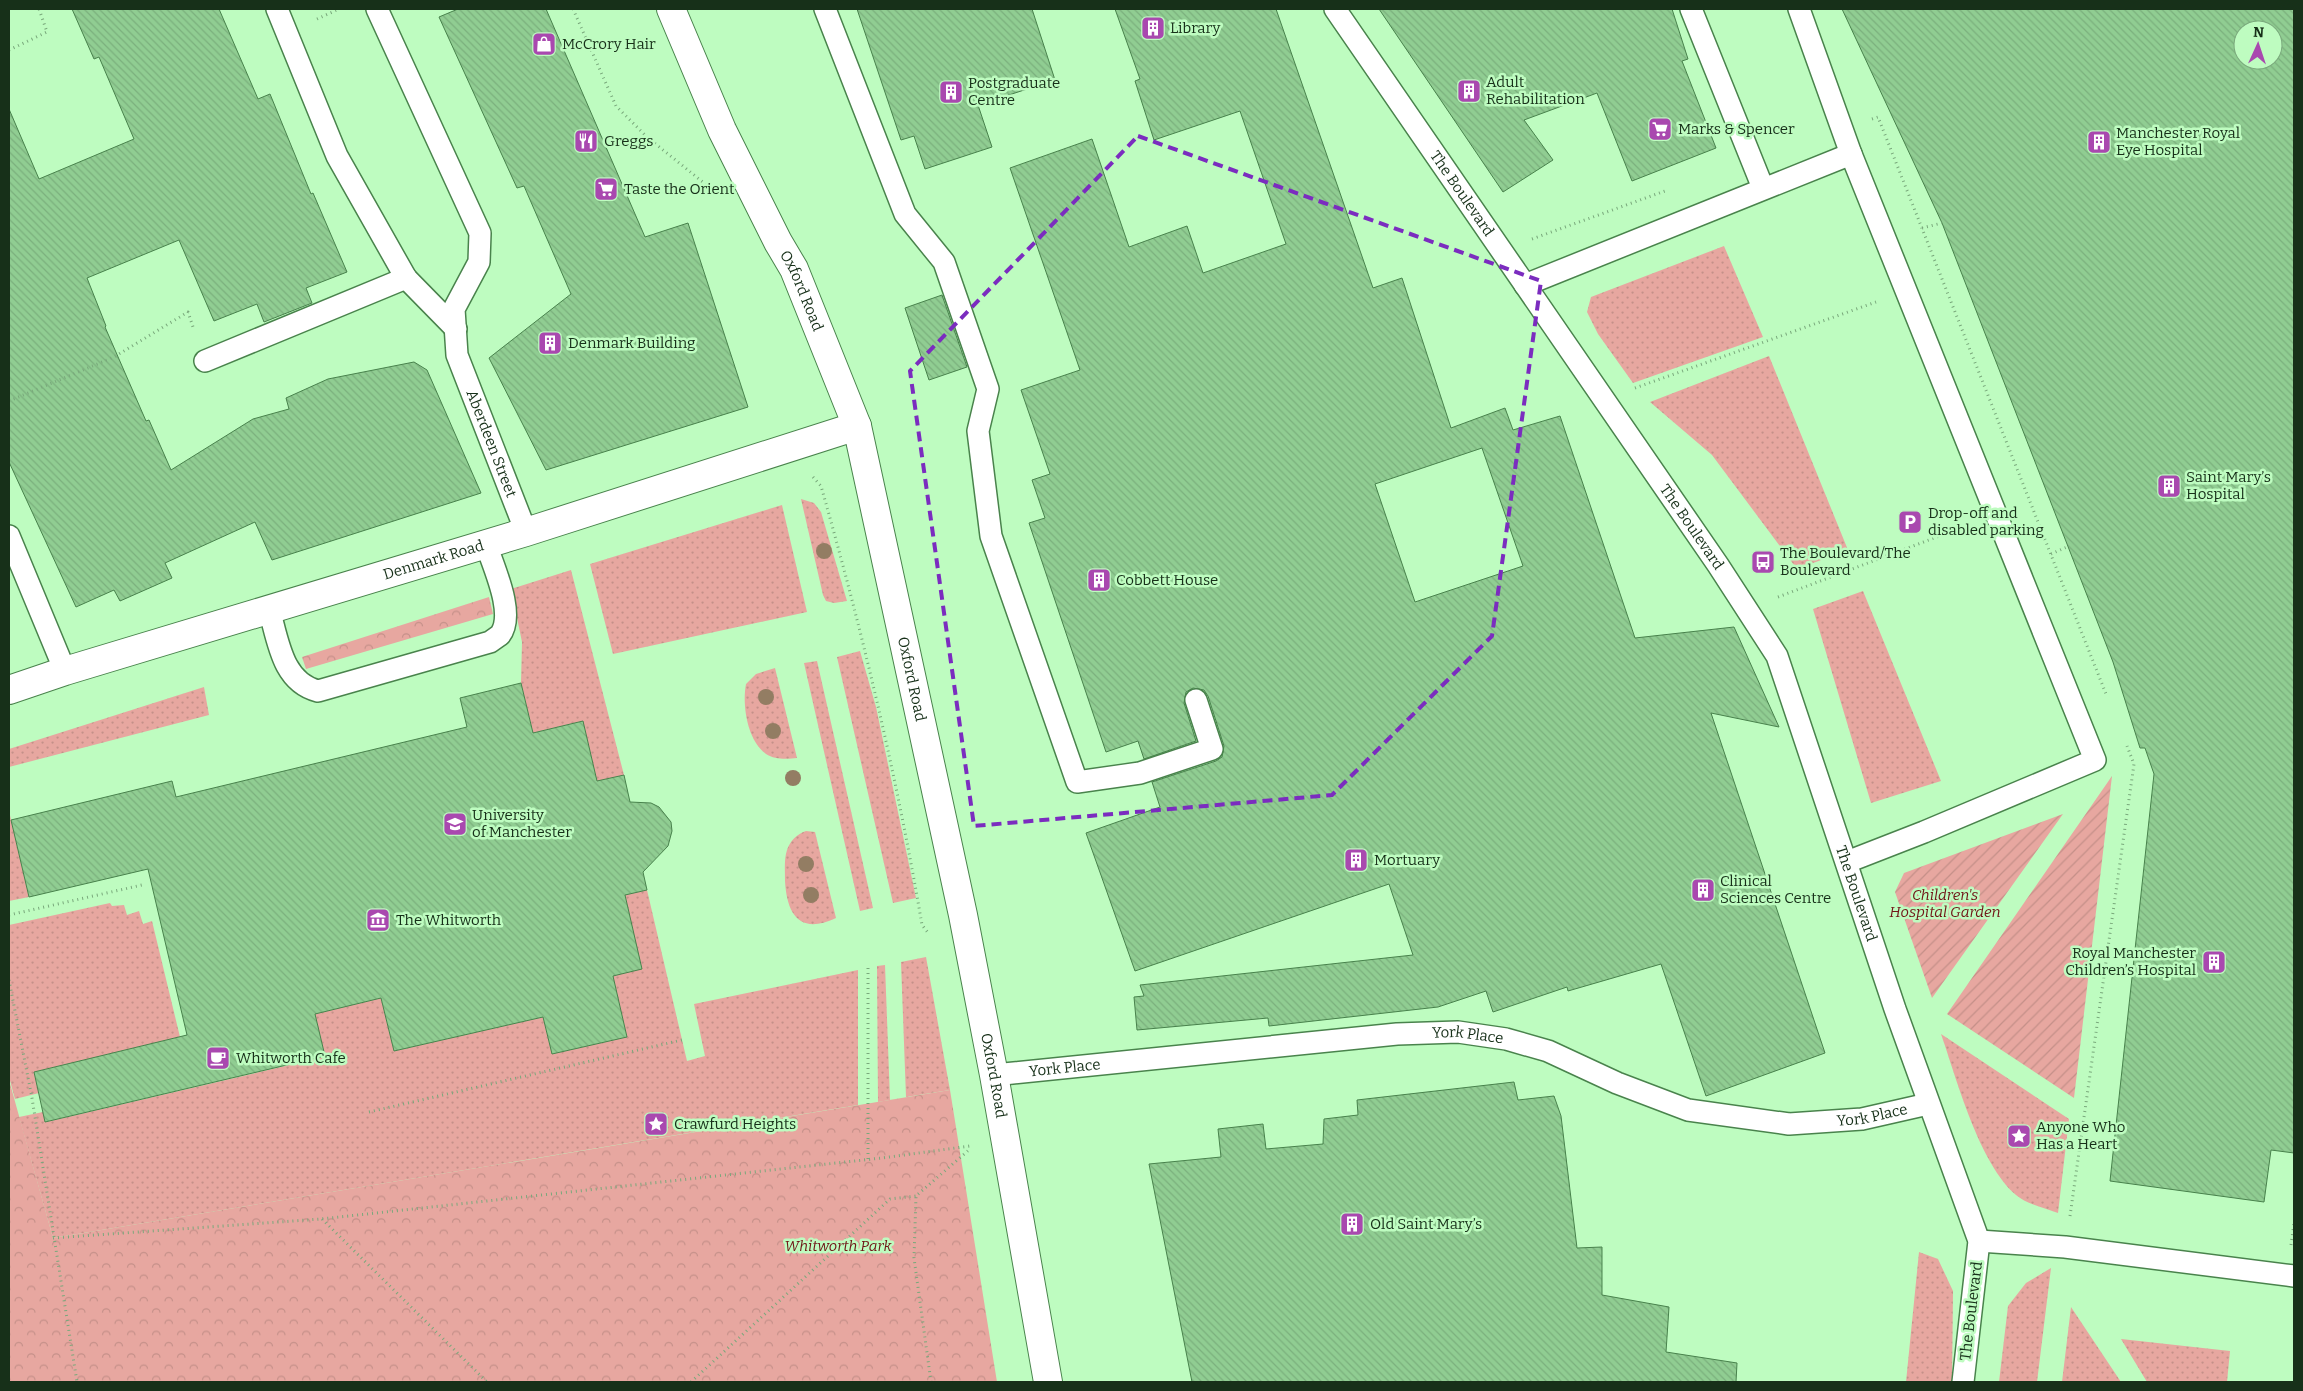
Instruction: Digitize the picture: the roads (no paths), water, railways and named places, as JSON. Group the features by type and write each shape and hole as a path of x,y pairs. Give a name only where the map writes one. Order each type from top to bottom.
{"main road":[{"name":"Oxford Road","path":"671,9 722,130 778,242 794,269 857,426 963,915 994,1074 1048,1382"},
{"name":"Denmark Road","path":"9,690 65,671 526,532 857,426"}],"lane":[{"path":"276,9 337,156 406,278 456,330"},
{"name":"Aberdeen Street","path":"377,9 480,233 479,262 454,309 457,355 526,532"},
{"path":"825,9 905,214 944,262 988,389 978,431 991,536 1077,782 1140,773 1212,749 1196,700"},
{"name":"The Boulevard","path":"1335,9 1604,399 1777,656 1928,1104 1979,1241 1963,1382"},
{"path":"1694,9 1763,188"},
{"path":"1799,9 1851,154 2094,760 1924,832 1847,862"},
{"path":"1525,285 1851,154"},
{"path":"205,361 406,278"},
{"path":"9,536 65,671"},
{"path":"269,609 290,673 307,688 318,691 490,642 500,634 505,623 506,610 486,544"},
{"name":"York Place","path":"994,1074 1387,1035 1458,1032 1506,1039 1548,1051 1617,1083 1688,1110 1789,1124 1862,1119 1928,1104"},
{"path":"1979,1241 2065,1246 2294,1276"}],"place":[{"name":"Library","path":"1153,28"},
{"name":"McCrory Hair","path":"544,44"},
{"name":"Adult Rehabilitation","path":"1469,91"},
{"name":"Postgraduate Centre","path":"951,92"},
{"name":"Marks & Spencer","path":"1660,129"},
{"name":"Greggs","path":"586,141"},
{"name":"Manchester Royal Eye Hospital","path":"2099,142"},
{"name":"Taste the Orient","path":"606,189"},
{"name":"Denmark Building","path":"550,343"},
{"name":"Saint Mary’s Hospital","path":"2169,486"},
{"name":"Drop-off and disabled parking","path":"1910,522"},
{"name":"The Boulevard/The Boulevard","path":"1763,562"},
{"name":"Cobbett House","path":"1099,580"},
{"name":"University of Manchester","path":"455,824"},
{"name":"Mortuary","path":"1356,860"},
{"name":"Clinical Sciences Centre","path":"1703,890"},
{"name":"The Whitworth","path":"378,920"},
{"name":"Royal Manchester Children’s Hospital","path":"2214,962"},
{"name":"Whitworth Cafe","path":"218,1058"},
{"name":"Crawfurd Heights","path":"656,1124"},
{"name":"Anyone Who Has a Heart","path":"2019,1136"},
{"name":"Old Saint Mary’s","path":"1352,1224"}],"park label":[{"name":"Children's Hospital Garden","path":"1945,904"},
{"name":"Whitworth Park","path":"838,1246"}]}
